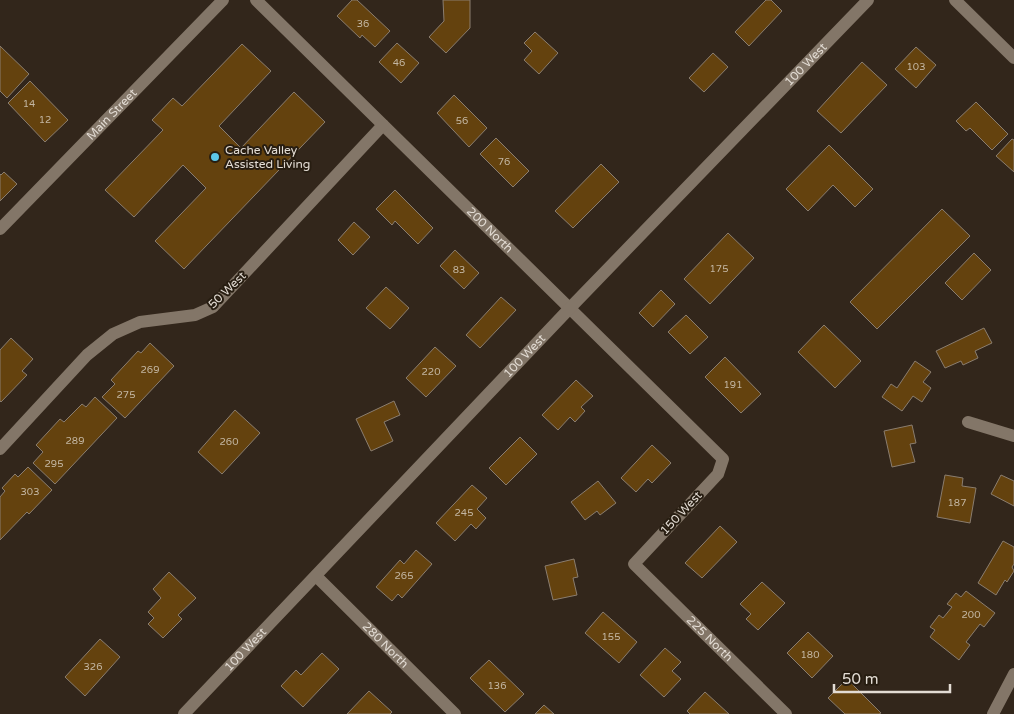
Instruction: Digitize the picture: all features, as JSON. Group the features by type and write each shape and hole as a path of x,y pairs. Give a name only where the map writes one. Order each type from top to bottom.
{"street":[{"name":"Main Street","path":"0,229 223,0"},
{"name":"200 North","path":"256,0 723,459"},
{"name":"100 West","path":"184,714 569,309 868,0"},
{"path":"955,0 1014,58"},
{"name":"50 West","path":"0,448 87,355 113,334 140,322 195,316 213,307 383,125"},
{"path":"968,422 1014,436"},
{"name":"150 West","path":"634,564 718,474 723,459"},
{"name":"225 North","path":"634,564 786,714"},
{"name":"280 North","path":"316,576 455,714"},
{"path":"993,714 1014,674"}],"building":[{"path":"352,0 357,0 390,31 375,47 362,35 360,38 337,16"},
{"path":"443,0 470,0 470,28 446,53 429,37 444,21"},
{"path":"766,0 771,0 782,11 749,46 735,32"},
{"path":"535,32 558,53 539,74 524,60 532,51 524,43"},
{"path":"397,43 419,63 401,83 379,62"},
{"name":"Cache Valley Assisted Living","path":"242,44 271,71 219,126 241,148 294,92 325,122 184,269 155,241 206,188 183,165 134,217 105,190 163,130 152,120 173,98 182,106"},
{"path":"0,46 29,74 7,98 0,91"},
{"path":"916,47 936,65 916,88 895,69"},
{"path":"713,53 728,67 704,92 689,78"},
{"path":"862,62 887,85 841,133 817,111"},
{"path":"30,81 68,120 45,142 8,103"},
{"path":"454,95 487,128 469,147 437,113"},
{"path":"976,102 1008,134 992,150 970,128 966,131 956,121"},
{"path":"496,138 529,171 513,187 480,154"},
{"path":"1012,139 1014,140 1014,172 996,156"},
{"path":"829,145 873,189 855,207 833,185 808,211 786,189"},
{"path":"601,164 619,182 573,228 555,211"},
{"path":"4,172 17,184 0,201 0,174"},
{"path":"395,190 433,228 418,244 395,221 392,225 376,209"},
{"path":"942,209 970,236 877,329 850,302"},
{"path":"354,222 370,237 353,255 338,240"},
{"path":"728,233 754,258 710,304 684,279"},
{"path":"455,250 479,273 464,289 440,266"},
{"path":"974,253 991,270 962,300 945,283"},
{"path":"386,287 409,308 390,329 366,308"},
{"path":"661,290 675,304 653,327 639,313"},
{"path":"501,297 516,310 480,348 466,335"},
{"path":"686,315 708,337 690,354 668,332"},
{"path":"824,325 861,361 835,388 798,352"},
{"path":"984,328 992,343 975,351 978,358 963,365 961,361 945,368 936,351"},
{"path":"11,338 33,359 22,371 27,375 1,402 0,350"},
{"path":"150,343 174,366 125,418 102,397 115,384 111,380 138,351 141,353"},
{"path":"435,347 456,366 426,397 406,378"},
{"path":"725,357 761,394 741,413 705,377"},
{"path":"915,361 931,372 923,382 931,388 922,402 913,396 902,411 882,397 891,384 897,388"},
{"path":"576,380 593,396 581,407 585,411 575,422 570,417 558,430 542,415"},
{"path":"95,397 117,418 55,484 33,463 43,452 36,445 60,419 64,422 82,404 86,407"},
{"path":"394,401 400,415 384,422 393,441 371,451 356,419"},
{"path":"235,410 260,433 222,474 198,452"},
{"path":"912,425 916,443 910,444 915,462 892,467 884,431"},
{"path":"520,437 537,454 506,485 489,468"},
{"path":"652,445 671,463 652,483 648,479 636,492 621,478"},
{"path":"28,467 52,490 0,540 0,497 5,491 2,488 15,474 18,477"},
{"path":"945,475 963,478 962,486 976,488 970,523 937,517"},
{"path":"1001,475 1014,481 1014,506 991,494"},
{"path":"598,481 616,503 600,515 597,511 585,520 571,502"},
{"path":"472,485 487,498 477,509 486,518 476,529 471,524 455,541 436,523"},
{"path":"720,526 737,542 702,578 685,563"},
{"path":"1003,541 1014,547 1014,564 1012,567 1014,571 1007,582 1005,580 996,595 978,583"},
{"path":"416,550 432,564 402,598 398,594 392,601 376,587 400,560 404,564"},
{"path":"574,559 578,577 573,578 577,595 553,600 545,566"},
{"path":"169,572 196,598 178,615 182,619 163,638 148,624 154,618 148,612 161,598 153,589"},
{"path":"762,582 785,603 758,630 746,619 751,614 740,604"},
{"path":"966,591 995,613 984,627 980,624 966,642 970,645 959,660 930,637 935,630 930,627 939,615 943,618 952,607 947,604 956,593 961,597"},
{"path":"603,612 637,642 619,663 585,633"},
{"path":"808,632 833,656 812,678 787,653"},
{"path":"100,639 120,657 85,696 65,677"},
{"path":"665,648 681,662 672,671 681,679 664,697 640,675"},
{"path":"322,653 339,669 303,707 281,686 296,670 301,675"},
{"path":"489,660 524,694 505,712 470,678"},
{"path":"847,679 881,713 845,714 828,698"},
{"path":"369,691 392,712 390,714 347,714"},
{"path":"705,692 729,714 690,714 687,711"},
{"path":"544,705 554,714 535,714"}],"place":[{"name":"Cache Valley Assisted Living","path":"215,157"}]}
